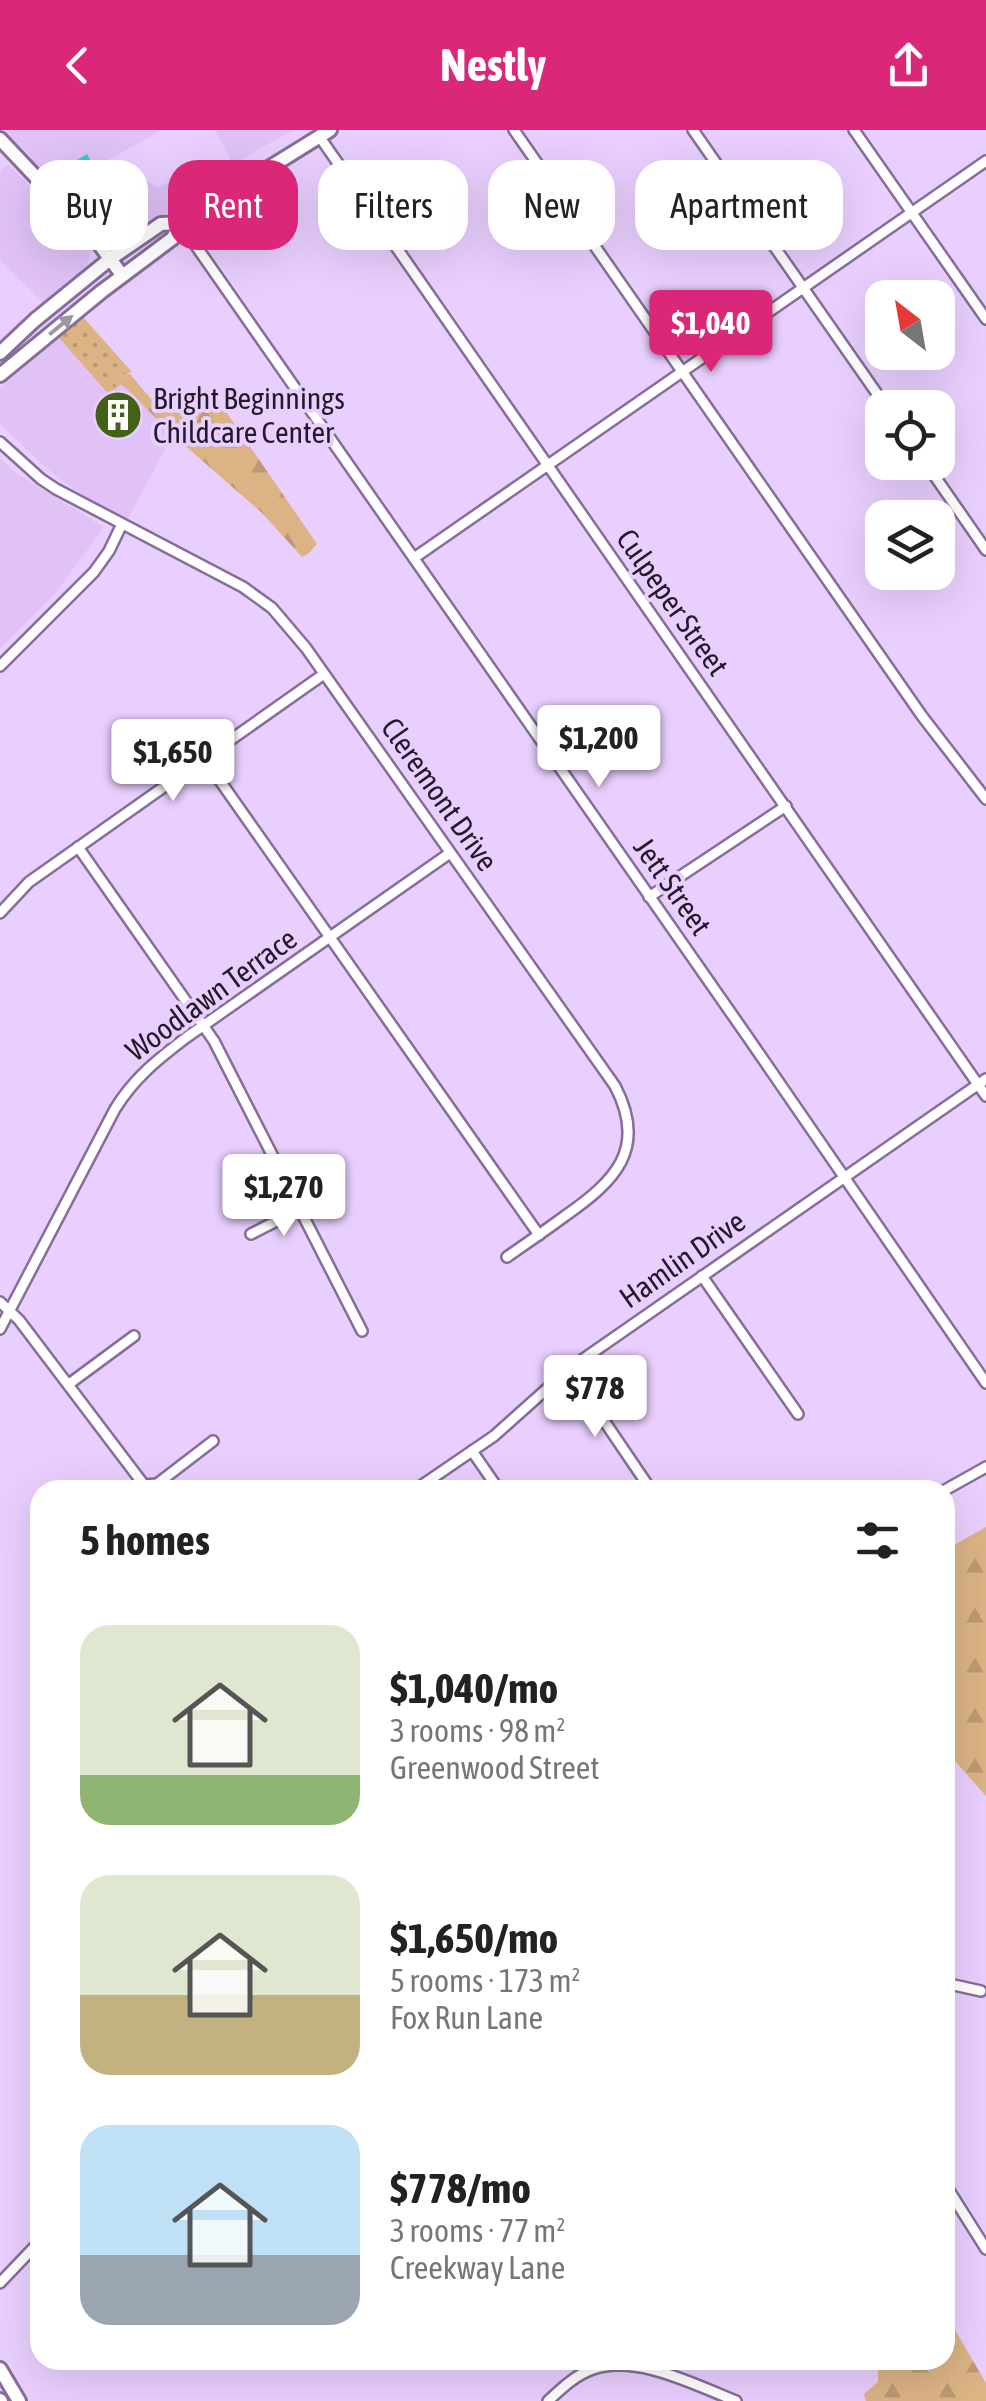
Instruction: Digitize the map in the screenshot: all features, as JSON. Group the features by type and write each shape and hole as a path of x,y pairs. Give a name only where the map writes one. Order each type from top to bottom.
{"main road":[{"path":"282,160 325,133"},
{"path":"0,139 122,275"},
{"path":"0,353 110,259 160,224 168,224"},
{"path":"0,375 168,241"},
{"path":"0,2368 19,2401"}],"street":[{"path":"514,130 922,716 986,799"},
{"path":"693,130 874,390"},
{"path":"854,130 986,319"},
{"name":"Culpeper Street","path":"325,133 548,466 982,1082 986,1096"},
{"path":"414,558 986,161"},
{"name":"Jett Street","path":"199,250 986,1382"},
{"name":"Cleremont Drive","path":"0,442 48,484 257,596 284,620 615,1086 624,1106 628,1131 627,1147 618,1170 598,1192 507,1257"},
{"path":"937,480 986,550"},
{"path":"0,666 94,572 122,524"},
{"path":"0,913 29,882 324,674"},
{"path":"204,758 539,1235"},
{"path":"650,898 786,806"},
{"path":"78,846 205,1026 362,1330"},
{"name":"Woodlawn Terrace","path":"0,1330 124,1094 158,1058 450,853"},
{"name":"Hamlin Drive","path":"430,1480 503,1428 568,1369 982,1082"},
{"path":"251,1234 300,1209"},
{"path":"702,1276 798,1414"},
{"path":"0,1302 11,1310 69,1384 139,1480"},
{"path":"69,1384 134,1336"},
{"path":"568,1369 644,1480"},
{"path":"162,1480 213,1442"},
{"path":"472,1451 492,1480"},
{"path":"955,1484 986,1467"},
{"path":"955,1985 981,1991"},
{"path":"955,2200 986,2249"},
{"path":"0,2283 30,2252"},
{"path":"548,2401 582,2374 597,2370"},
{"path":"646,2370 736,2401"}],"shaded area":[{"path":"5,130 162,130 108,160 34,160"},
{"path":"215,130 293,130 240,160 231,160"},
{"path":"8,164 30,187 30,250 88,250 90,255 86,269 43,302 0,260 0,172"},
{"path":"148,182 158,188 168,182 168,212 148,225"},
{"path":"59,338 108,395 122,383 173,435 127,520 72,488 0,424 0,388"},
{"path":"0,458 16,473 104,527 54,595 0,649"}],"green space":[{"path":"83,317 132,372 122,375 109,395 59,338"},
{"path":"130,374 152,399 171,412 179,413 173,394 180,391 218,400 317,544 309,553 302,557 262,513 122,384 117,387 114,383 122,375"},
{"path":"986,1527 986,1796 955,1761 955,1544"},
{"path":"955,2330 986,2383 986,2401 866,2401 864,2394 878,2382 878,2370 955,2370"}],"place":[{"name":"Bright Beginnings Childcare Center","path":"118,415"}]}
